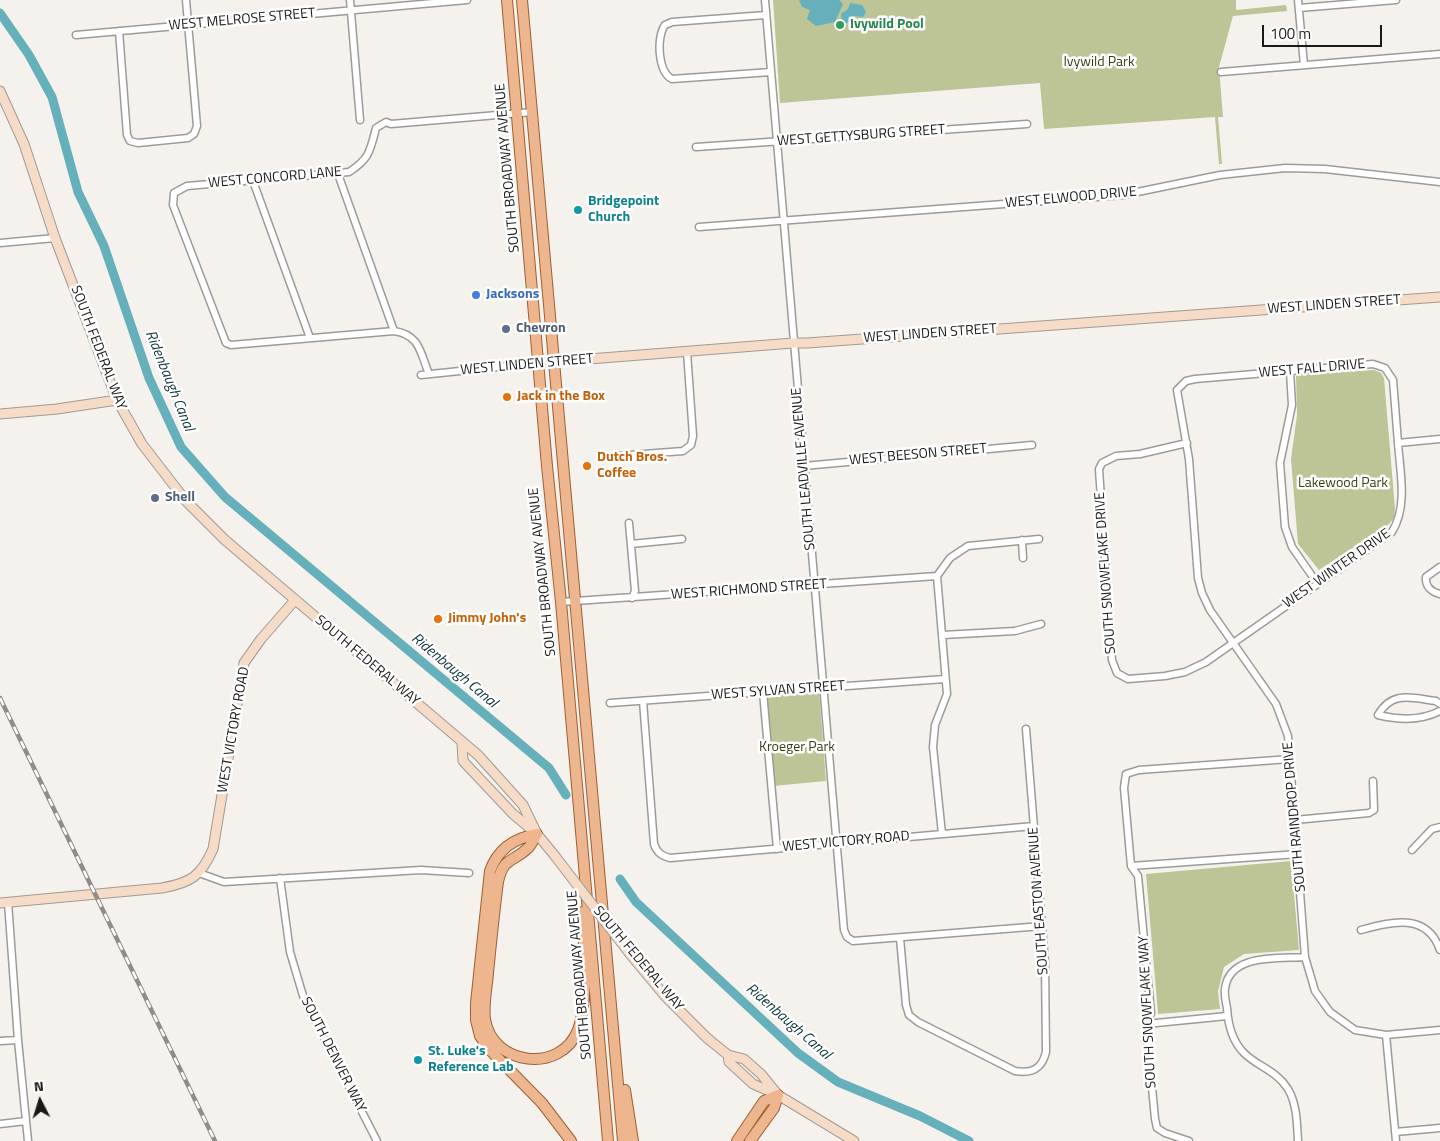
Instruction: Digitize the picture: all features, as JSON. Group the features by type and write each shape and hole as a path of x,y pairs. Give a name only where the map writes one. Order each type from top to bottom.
{"main road":[{"name":"SOUTH BROADWAY AVENUE","path":"507,0 608,1141"},
{"name":"SOUTH BROADWAY AVENUE","path":"522,0 623,1141"},
{"path":"537,834 528,848 513,856 499,874 485,1006 485,1020 495,1042 503,1050 516,1057 530,1060 545,1059 557,1054 567,1047 578,1030 583,1002 584,858"},
{"path":"537,834 520,837 511,842 496,858 490,870 476,1003 476,1020 480,1036 489,1049 542,1104 571,1141"},
{"path":"616,1059 624,1083 633,1141"},
{"path":"737,1141 764,1101 778,1094"},
{"path":"750,1141 774,1108 778,1094"}],"street":[{"path":"119,31 127,135 130,141 138,143 179,140 194,134 197,126 186,0"},
{"path":"350,0 360,120"},
{"name":"WEST MELROSE STREET","path":"76,35 467,0"},
{"name":"SOUTH LEADVILLE AVENUE","path":"765,0 844,930 847,937 853,941 900,938"},
{"path":"1298,0 1304,65"},
{"path":"1299,8 1396,0"},
{"path":"766,15 672,22 664,25 660,35 662,67 669,78 677,80 771,72"},
{"path":"1221,72 1440,54"},
{"name":"SOUTH FEDERAL WAY","path":"0,91 24,144 55,238 117,400 142,444 186,501 225,540 478,755 524,805 537,834"},
{"path":"518,113 533,112"},
{"name":"WEST CONCORD LANE","path":"310,338 231,345 226,343 173,205 174,192 186,186 348,172 364,162 370,152 376,128 386,122 391,124 518,113"},
{"name":"WEST GETTYSBURG STREET","path":"696,147 1027,124"},
{"name":"WEST ELWOOD DRIVE","path":"700,227 1123,195 1220,175 1285,168 1325,168 1440,182"},
{"path":"338,174 394,331"},
{"path":"253,181 310,338 394,331 406,333 413,338 429,374"},
{"path":"0,243 55,238"},
{"name":"WEST LINDEN STREET","path":"421,375 538,363 793,342 807,343 1440,297"},
{"path":"617,456 684,451 692,445 687,352"},
{"name":"WEST FALL DRIVE","path":"1187,442 1177,400 1177,390 1180,385 1195,379 1373,364 1385,368 1393,380 1398,443"},
{"path":"1290,371 1292,405 1280,463 1285,527 1292,547 1317,583"},
{"path":"0,414 117,400"},
{"path":"1398,443 1440,439"},
{"name":"SOUTH RAINDROP DRIVE","path":"1187,442 1193,492 1198,578 1202,594 1233,643 1276,704 1288,736 1305,957 1315,991 1330,1012 1355,1030 1386,1035 1440,1030"},
{"name":"SOUTH SNOWFLAKE DRIVE","path":"1187,442 1140,454 1116,456 1102,463 1099,469 1112,660 1117,673 1128,679 1165,676 1184,672 1206,662 1233,643"},
{"name":"WEST WINTER DRIVE","path":"1233,643 1392,532 1400,519 1402,506 1398,443"},
{"name":"WEST BEESON STREET","path":"804,466 1032,445"},
{"path":"629,522 634,590 632,598"},
{"path":"631,544 682,539"},
{"path":"942,834 933,747 935,725 947,694 937,576 950,558 968,546 1038,539"},
{"path":"1022,540 1023,558"},
{"path":"1440,567 1426,577 1425,583 1428,588 1440,594"},
{"name":"WEST RICHMOND STREET","path":"561,602 937,576"},
{"name":"WEST VICTORY ROAD","path":"4,902 162,888 182,884 206,866 213,849 244,664 261,639 295,600"},
{"path":"943,635 1015,631 1041,624"},
{"name":"WEST SYLVAN STREET","path":"610,703 945,679"},
{"path":"763,692 777,849"},
{"path":"1440,704 1436,701 1401,696 1384,704 1378,715 1399,720 1431,716 1440,711"},
{"name":"WEST VICTORY ROAD","path":"643,701 654,844 659,854 670,858 1034,826"},
{"name":"SOUTH EASTON AVENUE","path":"900,938 906,1005 909,1014 918,1022 1015,1071 1026,1073 1037,1070 1044,1060 1046,1052 1042,926 1026,729"},
{"name":"SOUTH FEDERAL WAY","path":"462,743 463,761 513,814 537,834 665,996 707,1038 728,1055 744,1059 761,1074 778,1094 854,1141"},
{"name":"SOUTH SNOWFLAKE WAY","path":"1189,1141 1165,1133 1157,1128 1146,1024 1151,1013 1138,876 1131,866 1124,788 1126,774 1139,770 1290,759"},
{"path":"1295,820 1369,814 1374,810 1376,804 1373,781"},
{"path":"1412,850 1432,829 1440,827"},
{"path":"1131,866 1298,854"},
{"path":"199,873 224,882 421,870 469,873"},
{"name":"SOUTH DENVER WAY","path":"280,878 290,952 304,1000 377,1141"},
{"path":"4,902 28,1141"},
{"path":"1362,930 1401,921 1426,929 1434,938 1440,950"},
{"path":"900,938 1042,926"},
{"path":"1298,1141 1296,1117 1289,1090 1269,1069 1245,1054 1231,1032 1227,1016 1225,989 1231,974 1241,965 1253,961 1305,957"},
{"path":"1146,1024 1227,1016"},
{"path":"1386,1035 1396,1141"},
{"path":"0,1041 18,1040"},
{"path":"0,1124 26,1121"},
{"path":"1395,1132 1440,1128"}],"green space":[{"name":"Ivywild Park","path":"773,0 1236,0 1236,10 1286,5 1287,11 1233,16 1219,67 1223,117 1218,117 1222,164 1219,164 1215,117 1044,129 1040,83 780,103"},
{"name":"Lakewood Park","path":"1374,370 1381,373 1384,378 1395,509 1394,518 1389,524 1319,570 1298,544 1291,459 1297,415 1296,375"},
{"name":"Kroeger Park","path":"819,691 826,781 773,786 766,696"},
{"path":"1291,861 1299,950 1244,954 1224,967 1218,991 1220,1009 1158,1014 1146,874"}],"water":[{"path":"799,0 839,0 843,4 835,22 816,26 807,19 810,10 802,7"},
{"path":"850,3 862,5 866,12 863,17 854,16 850,22 845,23 842,20 841,14 848,9"}],"waterway":[{"name":"Ridenbaugh Canal","path":"0,13 29,55 52,97 78,192 104,246 149,378 181,447 225,497 549,768 566,795"},
{"name":"Ridenbaugh Canal","path":"620,879 636,902 798,1053 838,1082 920,1116 969,1141"}],"railway":[{"path":"0,698 215,1141"}],"place":[{"name":"Ivywild Pool","path":"840,25"},
{"name":"Bridgepoint Church","path":"578,210"},
{"name":"Jacksons","path":"476,295"},
{"name":"Chevron","path":"506,329"},
{"name":"Jack in the Box","path":"507,397"},
{"name":"Dutch Bros. Coffee","path":"587,466"},
{"name":"Shell","path":"155,498"},
{"name":"Jimmy John's","path":"438,619"},
{"name":"St. Luke's Reference Lab","path":"418,1060"}]}
